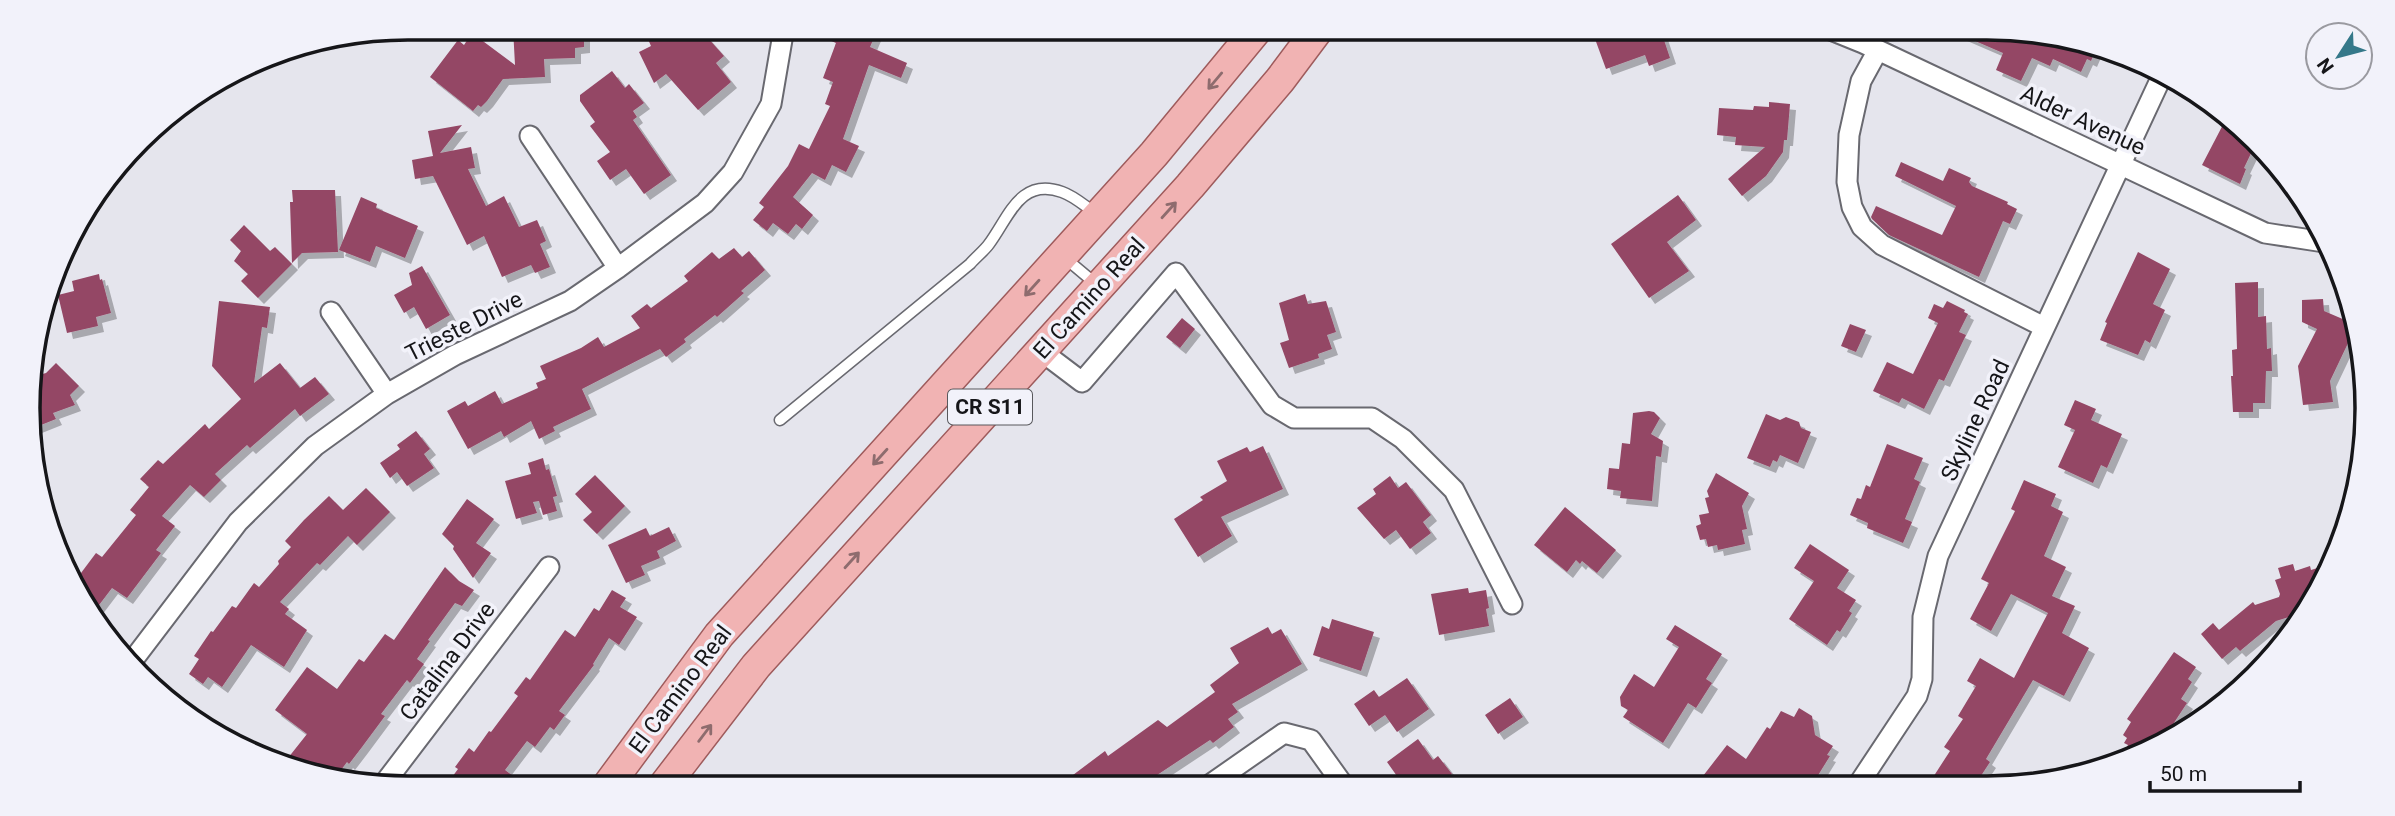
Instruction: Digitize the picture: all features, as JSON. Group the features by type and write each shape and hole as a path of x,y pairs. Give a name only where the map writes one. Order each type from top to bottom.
{"main road":[{"name":"El Camino Real","path":"615,776 719,635 1163,143 1248,40"},
{"name":"El Camino Real","path":"672,776 757,666 1190,186 1280,80 1310,40"}],"street":[{"name":"Trieste Drive","path":"137,655 238,522 315,446 387,394 455,355 570,301 705,203 733,172 771,104 783,40"},
{"path":"1870,40 1849,135 1849,194 1861,227 1882,245 2044,327"},
{"name":"Alder Avenue","path":"1870,40 2121,165 2265,233 2314,241"},
{"name":"Skyline Road","path":"1864,776 1917,696 1922,679 1923,617 1938,556 2159,83"},
{"path":"530,136 618,268"},
{"path":"1041,351 1082,382 1177,272 1272,405 1294,418 1372,418 1404,439 1454,489 1512,604"},
{"path":"331,312 387,394"},
{"name":"Catalina Drive","path":"390,775 549,567"},
{"path":"1222,776 1283,733 1311,740 1337,776"}],"lane":[{"path":"780,420 970,264 988,246 1018,200 1032,190 1049,189 1064,193 1098,215"},
{"path":"1062,255 1099,287"}],"building":[{"path":"458,40 464,45 467,40 481,40 515,65 514,40 584,40 584,47 575,48 575,58 544,59 545,77 503,79 487,101 473,111 430,77"},
{"path":"648,40 710,40 724,56 716,63 731,82 698,110 666,74 654,83 639,52 651,46"},
{"path":"829,40 873,40 870,47 907,63 901,78 869,65 843,139 859,146 846,172 832,165 825,180 812,173 793,197 813,215 802,229 796,224 788,234 773,223 767,231 753,220 764,207 759,203 788,166 799,144 809,149 830,106 825,104 833,82 823,78 836,43"},
{"path":"1595,40 1664,40 1670,58 1649,66 1645,55 1606,69"},
{"path":"1973,40 2035,43 2093,56 2091,61 2087,59 2081,72 2053,59 2050,66 2032,58 2021,81 1996,70 2003,53"},
{"path":"612,71 625,88 629,84 644,103 633,111 637,117 633,120 671,175 644,194 626,169 610,180 597,161 610,152 590,126 595,122 580,101 580,95"},
{"path":"1769,102 1790,104 1787,140 1784,140 1783,152 1766,176 1742,196 1728,179 1765,147 1735,145 1736,137 1717,135 1719,108 1753,110 1754,106 1769,107"},
{"path":"462,125 440,153 471,147 475,168 468,169 486,206 504,196 519,227 537,220 546,241 540,244 550,267 535,273 531,265 502,277 484,236 467,245 433,176 415,179 412,160 433,156 428,131"},
{"path":"2222,126 2251,153 2240,184 2202,165"},
{"path":"1901,162 1943,181 1949,168 1971,178 1969,182 1972,186 2008,202 2007,204 2017,209 2010,224 2003,221 1979,277 1889,235 1872,219 1876,206 1942,235 1956,206 1895,176"},
{"path":"292,190 335,190 338,252 302,253 292,263"},
{"path":"1678,195 1696,220 1667,242 1689,271 1649,298 1611,244"},
{"path":"361,197 377,204 376,208 418,226 405,258 376,246 370,262 339,250"},
{"path":"244,225 270,251 275,247 292,264 258,298 241,281 248,274 234,261 241,251 230,240"},
{"path":"734,248 742,257 749,251 765,270 717,317 715,315 684,339 686,342 666,357 660,349 582,389 591,409 553,427 555,431 539,439 531,421 504,437 501,431 468,449 447,411 465,401 468,406 495,391 502,404 538,388 536,383 546,379 540,366 581,348 598,337 604,347 640,328 631,316 647,304 651,308 688,281 684,276 712,252 719,259"},
{"path":"2138,252 2170,269 2153,304 2165,310 2150,343 2145,340 2138,355 2100,340 2107,323 2105,322"},
{"path":"422,266 450,315 426,329 414,307 404,313 394,295 412,285 409,273"},
{"path":"99,274 111,313 96,317 98,326 67,333 58,296 74,291 72,281"},
{"path":"2258,282 2258,317 2266,316 2267,349 2271,348 2272,371 2266,371 2265,403 2253,403 2253,412 2233,412 2232,350 2237,349 2235,283"},
{"path":"1305,294 1308,304 1326,301 1336,332 1327,335 1332,349 1318,354 1319,358 1289,368 1280,343 1289,340 1279,303"},
{"path":"2323,299 2324,311 2344,319 2349,341 2330,381 2333,402 2303,405 2298,366 2317,329 2302,322 2302,300"},
{"path":"219,301 270,307 267,328 262,327 254,383 280,363 300,388 315,377 329,394 300,416 295,409 250,448 247,445 215,474 221,480 204,497 190,485 162,516 175,526 156,550 161,553 127,598 112,588 98,606 80,574 96,553 102,557 136,515 130,510 149,487 140,479 158,460 163,464 205,424 209,429 241,399 212,366"},
{"path":"1947,301 1968,314 1959,332 1966,335 1944,381 1939,379 1924,409 1902,398 1899,403 1873,391 1887,362 1913,374 1938,323 1928,318 1934,304 1943,308"},
{"path":"1182,318 1195,329 1180,348 1166,337"},
{"path":"1850,324 1866,330 1856,352 1841,346"},
{"path":"56,363 79,386 70,395 75,405 53,413 56,419 41,425 42,374"},
{"path":"2075,400 2096,409 2091,420 2122,434 2107,468 2101,465 2093,483 2058,467 2075,430 2064,425"},
{"path":"1649,411 1660,418 1651,434 1663,441 1661,457 1656,456 1652,501 1620,498 1621,491 1607,489 1609,468 1619,469 1622,443 1630,444 1633,413"},
{"path":"1766,414 1780,420 1786,417 1799,422 1801,428 1811,432 1798,463 1780,455 1777,462 1773,460 1770,467 1747,458"},
{"path":"416,431 430,449 424,454 434,468 407,486 397,472 390,478 380,463 400,449 397,445"},
{"path":"1887,444 1923,458 1914,479 1920,482 1905,519 1912,522 1903,543 1867,528 1868,523 1850,515 1857,498 1861,499 1866,485 1870,487"},
{"path":"1263,446 1283,489 1221,517 1232,536 1198,557 1174,519 1203,500 1200,497 1227,481 1217,461 1247,447 1250,452"},
{"path":"543,458 557,496 553,497 557,511 543,515 539,501 533,502 537,513 516,519 505,481 531,474 528,463"},
{"path":"1716,473 1749,493 1742,506 1747,529 1742,530 1745,544 1718,550 1717,545 1708,547 1706,539 1700,540 1696,526 1701,524 1699,515 1709,513 1705,498 1709,497 1707,491"},
{"path":"595,475 625,506 597,534 583,520 592,512 575,494"},
{"path":"1390,476 1398,488 1406,482 1431,515 1423,522 1431,533 1410,549 1396,530 1384,539 1357,508 1376,494 1373,489"},
{"path":"2024,480 2056,494 2051,506 2063,512 2044,556 2066,567 2052,596 2075,606 2062,633 2089,648 2064,696 2033,680 1986,759 1990,762 1981,776 1934,776 1950,751 1944,747 1963,719 1958,716 1976,686 1967,681 1980,658 2014,678 2048,613 2011,594 1991,631 1970,619 1989,583 1981,579 2015,511 2011,509"},
{"path":"366,488 390,512 357,545 348,536 320,565 317,563 280,602 289,609 285,614 307,630 284,667 251,645 222,687 208,677 203,684 189,674 199,659 194,656 211,631 213,632 232,606 236,608 254,583 259,587 279,564 278,561 291,547 285,541 304,520 329,496 343,510"},
{"path":"467,499 494,519 476,543 491,553 473,578 453,549 454,546 442,534"},
{"path":"1565,507 1616,550 1597,573 1582,561 1580,564 1576,560 1567,572 1534,545"},
{"path":"669,527 676,541 657,551 660,558 641,566 645,575 626,583 608,545 646,528 650,536"},
{"path":"1810,544 1849,570 1837,588 1856,600 1849,611 1852,613 1840,632 1837,630 1827,645 1789,619 1814,581 1794,568"},
{"path":"2293,564 2295,571 2310,566 2311,570 2319,568 2290,617 2276,621 2240,651 2236,647 2222,659 2201,634 2213,623 2219,630 2253,602 2255,605 2279,597 2275,580 2281,578 2278,568"},
{"path":"445,567 459,581 474,590 462,606 455,603 428,640 430,641 417,659 424,664 410,683 407,680 381,714 385,716 349,764 347,762 341,770 290,756 307,734 275,710 307,667 337,689 359,659 364,662 385,634 394,640"},
{"path":"1468,588 1469,593 1486,590 1489,626 1439,635 1431,594"},
{"path":"612,590 626,598 620,607 637,617 619,645 609,638 594,665 559,711 565,715 554,730 550,727 535,747 527,741 505,770 513,776 453,776 458,769 455,767 469,748 474,752 489,731 491,732 518,696 514,693 526,677 530,680 565,630 575,637 594,608 599,611"},
{"path":"1332,619 1374,632 1361,671 1313,655 1322,626 1329,629"},
{"path":"1675,625 1722,654 1706,679 1712,683 1696,708 1688,703 1663,743 1623,717 1628,710 1621,706 1620,697 1634,674 1654,687 1679,647 1666,639"},
{"path":"1268,627 1272,634 1281,629 1302,664 1232,704 1238,712 1228,719 1234,727 1213,743 1210,740 1156,776 1072,776 1105,751 1108,756 1158,720 1167,727 1215,692 1210,685 1239,663 1230,648"},
{"path":"2174,652 2196,667 2188,679 2192,682 2181,699 2187,703 2172,725 2126,749 2128,745 2124,743 2127,738 2123,735 2131,722 2127,719"},
{"path":"1407,678 1429,709 1397,732 1385,715 1369,726 1354,704 1374,690 1379,697"},
{"path":"1510,698 1523,717 1498,734 1485,715"},
{"path":"1799,708 1812,716 1815,735 1833,746 1818,776 1703,776 1727,745 1746,759 1781,711 1794,717"},
{"path":"1418,739 1433,760 1438,756 1452,774 1397,776 1387,762"}]}
